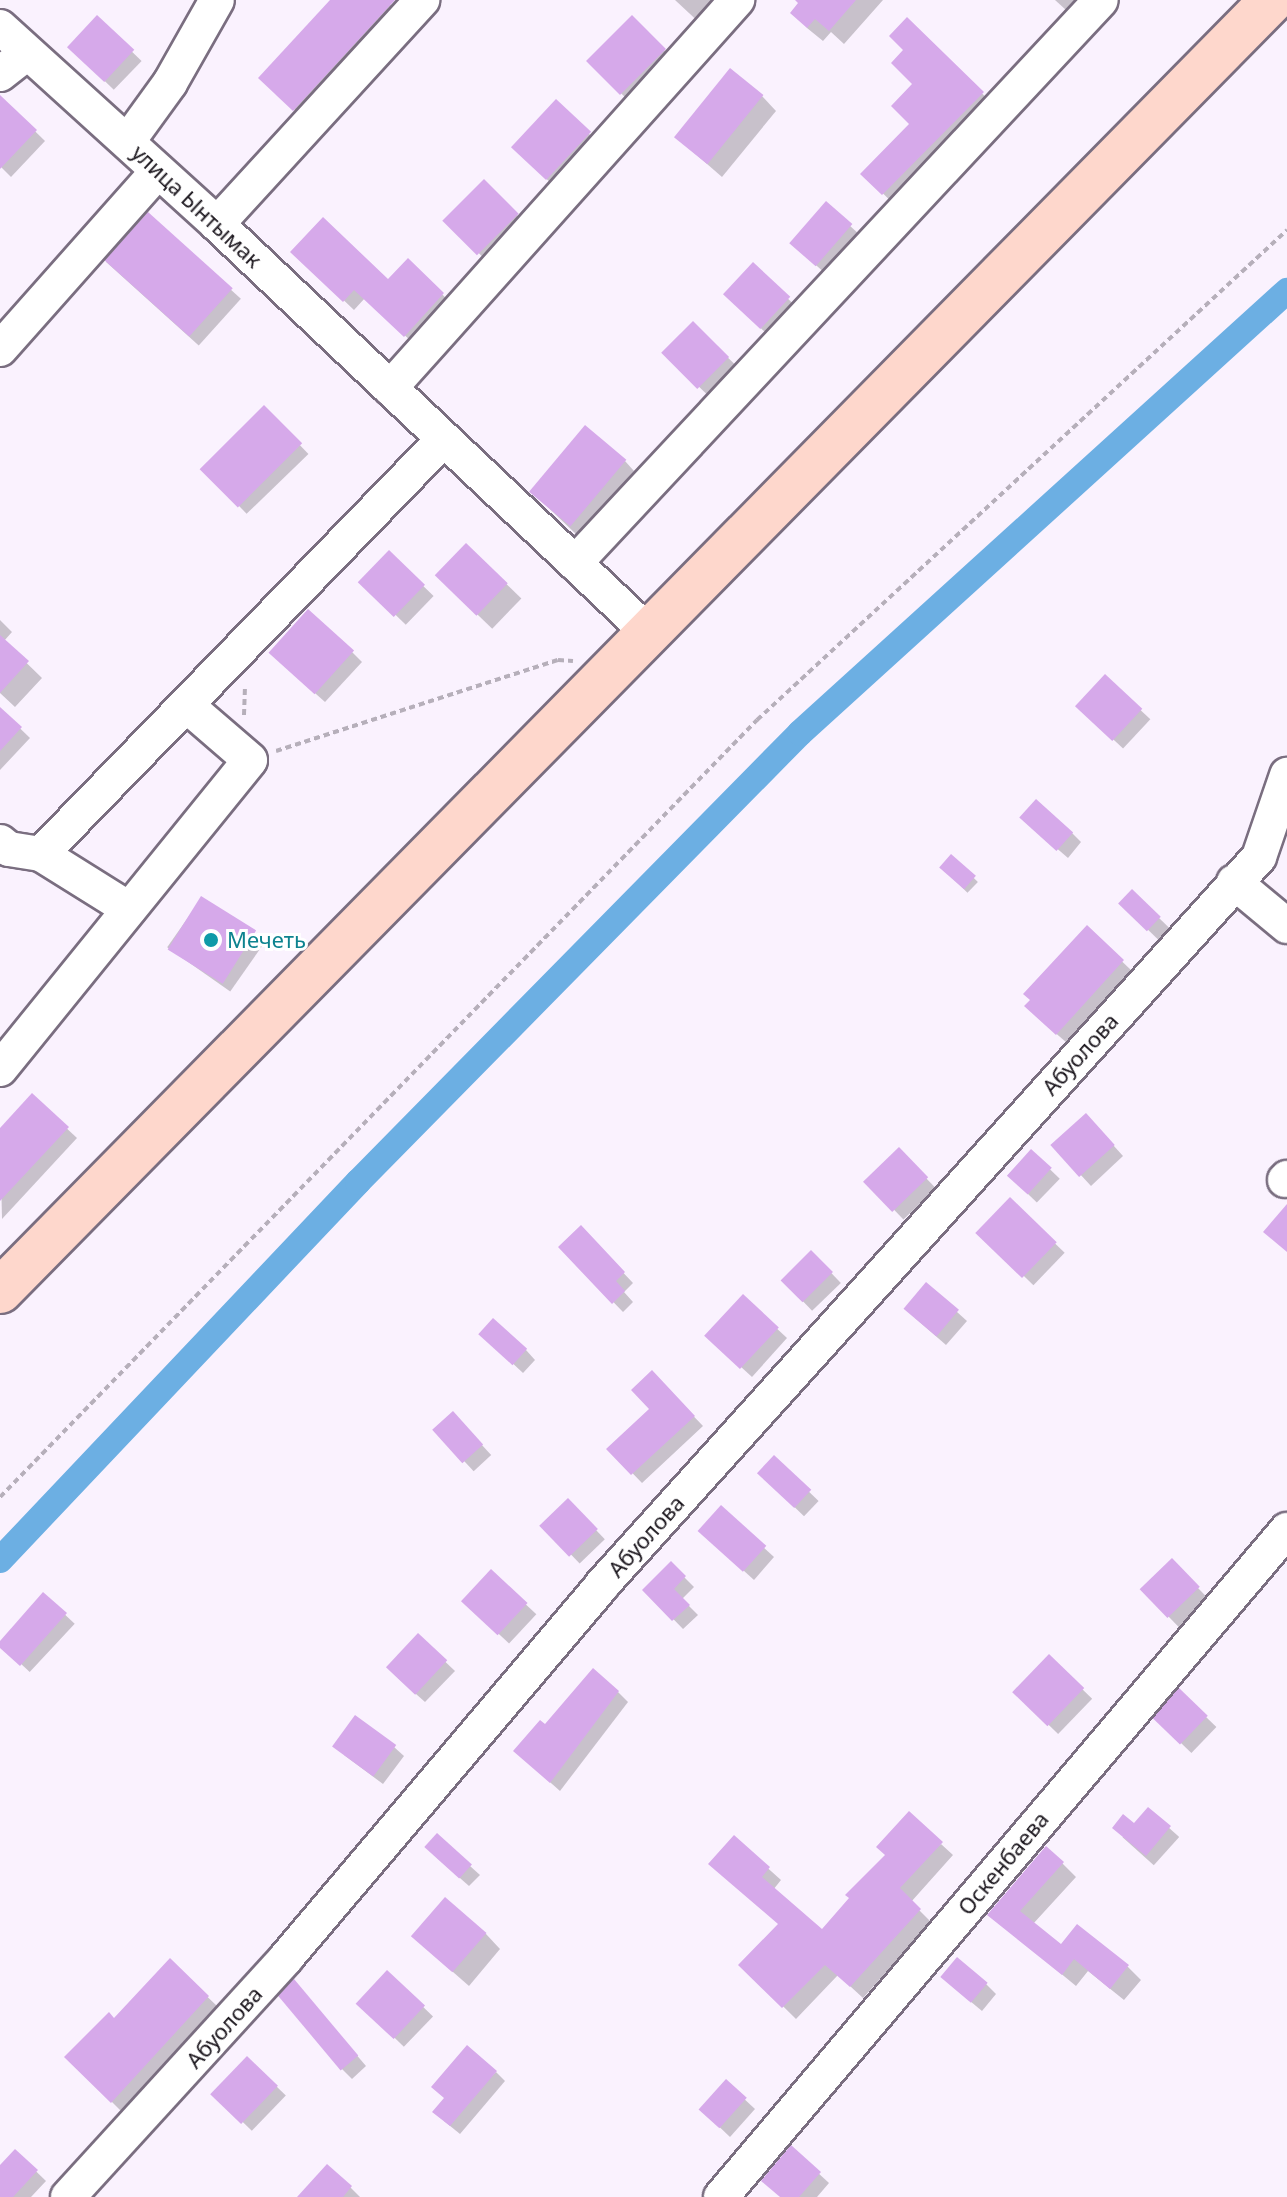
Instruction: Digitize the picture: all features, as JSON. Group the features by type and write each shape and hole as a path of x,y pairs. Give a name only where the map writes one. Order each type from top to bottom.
{"main road":[{"path":"0,1291 1273,2"}],"street":[{"path":"128,141 170,83 217,0"},
{"path":"217,224 422,0"},
{"path":"390,388 737,0"},
{"path":"575,563 1101,0"},
{"name":"улица Ынтымак","path":"0,27 128,141 575,563 635,649"},
{"path":"0,74 27,53"},
{"path":"0,349 158,171"},
{"path":"41,854 444,439"},
{"path":"0,1069 250,760 186,705"},
{"name":"Абуолова","path":"68,2197 286,1958 601,1586 1259,857 1287,775"},
{"path":"0,842 9,849 41,854 129,909"},
{"path":"1234,882 1287,868"},
{"path":"1234,882 1287,926"},
{"name":"Оскенбаева","path":"721,2197 1287,1530"}],"path":[{"path":"0,1497 757,720 1287,230"},
{"path":"250,638 243,707 250,760 558,660 635,649"}],"building":[{"path":"330,0 395,0 293,111 258,78"},
{"path":"795,0 856,0 829,31 815,19 807,28 790,13 798,3"},
{"path":"97,15 134,50 104,82 67,47"},
{"path":"632,15 666,49 620,95 586,61"},
{"path":"907,17 984,92 882,195 860,174 909,124 891,106 912,84 891,63 903,50 889,36"},
{"path":"730,68 763,95 707,164 674,137"},
{"path":"0,95 37,130 0,169"},
{"path":"556,99 591,132 546,180 511,147"},
{"path":"484,179 519,214 477,255 442,221"},
{"path":"826,201 852,224 816,266 789,243"},
{"path":"148,212 233,288 189,337 105,260"},
{"path":"323,217 388,279 408,258 444,293 404,337 354,290 343,302 290,252"},
{"path":"753,262 790,297 760,329 723,294"},
{"path":"693,321 729,357 697,389 661,353"},
{"path":"264,405 302,443 238,508 200,469"},
{"path":"585,425 626,460 570,526 529,492"},
{"path":"466,543 508,583 476,616 435,575"},
{"path":"389,550 425,585 394,617 358,582"},
{"path":"308,609 354,650 315,694 269,653"},
{"path":"0,635 29,661 0,693"},
{"path":"1105,674 1142,709 1112,741 1075,706"},
{"path":"0,707 22,727 0,751"},
{"path":"1036,799 1073,832 1056,851 1019,818"},
{"path":"951,854 976,876 964,889 939,868"},
{"path":"1132,889 1161,917 1147,931 1118,903"},
{"name":"Мечеть","path":"201,896 256,930 223,984 168,949"},
{"path":"1087,925 1124,960 1056,1035 1024,1006 1030,1000 1023,994"},
{"path":"32,1093 69,1127 0,1201 0,1128"},
{"path":"1086,1113 1115,1145 1079,1177 1050,1145"},
{"path":"899,1147 928,1177 892,1212 863,1182"},
{"path":"1031,1149 1052,1168 1028,1194 1007,1176"},
{"path":"1010,1197 1057,1242 1022,1278 975,1233"},
{"path":"1287,1204 1287,1252 1263,1232"},
{"path":"581,1225 625,1272 616,1281 625,1291 612,1304 558,1247"},
{"path":"811,1250 833,1272 803,1302 781,1280"},
{"path":"926,1282 959,1310 936,1336 904,1309"},
{"path":"743,1294 779,1327 740,1369 704,1336"},
{"path":"493,1318 527,1349 512,1365 478,1334"},
{"path":"652,1370 695,1416 631,1475 606,1449 649,1409 631,1390"},
{"path":"453,1411 483,1444 462,1463 432,1430"},
{"path":"774,1455 811,1490 794,1508 757,1473"},
{"path":"568,1498 598,1529 569,1557 539,1526"},
{"path":"721,1505 766,1546 743,1572 698,1531"},
{"path":"1172,1558 1200,1587 1167,1618 1140,1589"},
{"path":"671,1561 686,1576 674,1589 690,1605 672,1621 642,1590"},
{"path":"491,1569 528,1603 498,1635 461,1601"},
{"path":"43,1592 67,1613 20,1666 0,1648 0,1641"},
{"path":"418,1633 447,1660 415,1695 386,1667"},
{"path":"1049,1654 1084,1688 1047,1726 1012,1692"},
{"path":"593,1668 619,1691 550,1783 513,1751 540,1720 545,1724"},
{"path":"1179,1688 1208,1716 1180,1745 1151,1717"},
{"path":"355,1715 396,1745 373,1777 332,1747"},
{"path":"1148,1807 1171,1826 1146,1856 1112,1828 1123,1814 1134,1823"},
{"path":"909,1811 943,1842 900,1888 921,1909 850,1987 825,1965 782,2008 738,1965 778,1924 708,1864 734,1835 770,1867 762,1877 822,1929 849,1898 845,1895 885,1855 876,1847"},
{"path":"437,1833 472,1864 459,1879 424,1847"},
{"path":"1046,1846 1064,1862 1020,1911 1061,1944 1077,1924 1129,1965 1110,1989 1074,1959 1062,1975 987,1915"},
{"path":"445,1897 487,1933 452,1972 411,1936"},
{"path":"957,1957 988,1983 971,2003 940,1977"},
{"path":"170,1958 209,1996 111,2103 64,2057 109,2012 114,2018"},
{"path":"387,1970 425,2005 394,2039 356,2004"},
{"path":"294,1979 358,2056 341,2070 276,1994"},
{"path":"467,2045 497,2071 450,2126 432,2112 444,2098 431,2087"},
{"path":"247,2056 278,2086 241,2124 210,2094"},
{"path":"726,2079 747,2098 719,2128 699,2109"},
{"path":"791,2145 821,2172 799,2197 780,2197 761,2181"},
{"path":"15,2149 38,2170 13,2197 0,2197 0,2165"},
{"path":"327,2164 352,2186 343,2197 297,2197"}],"waterway":[{"path":"0,1560 358,1182 800,733 1287,291"}],"place":[{"name":"Мечеть","path":"211,940"}]}
